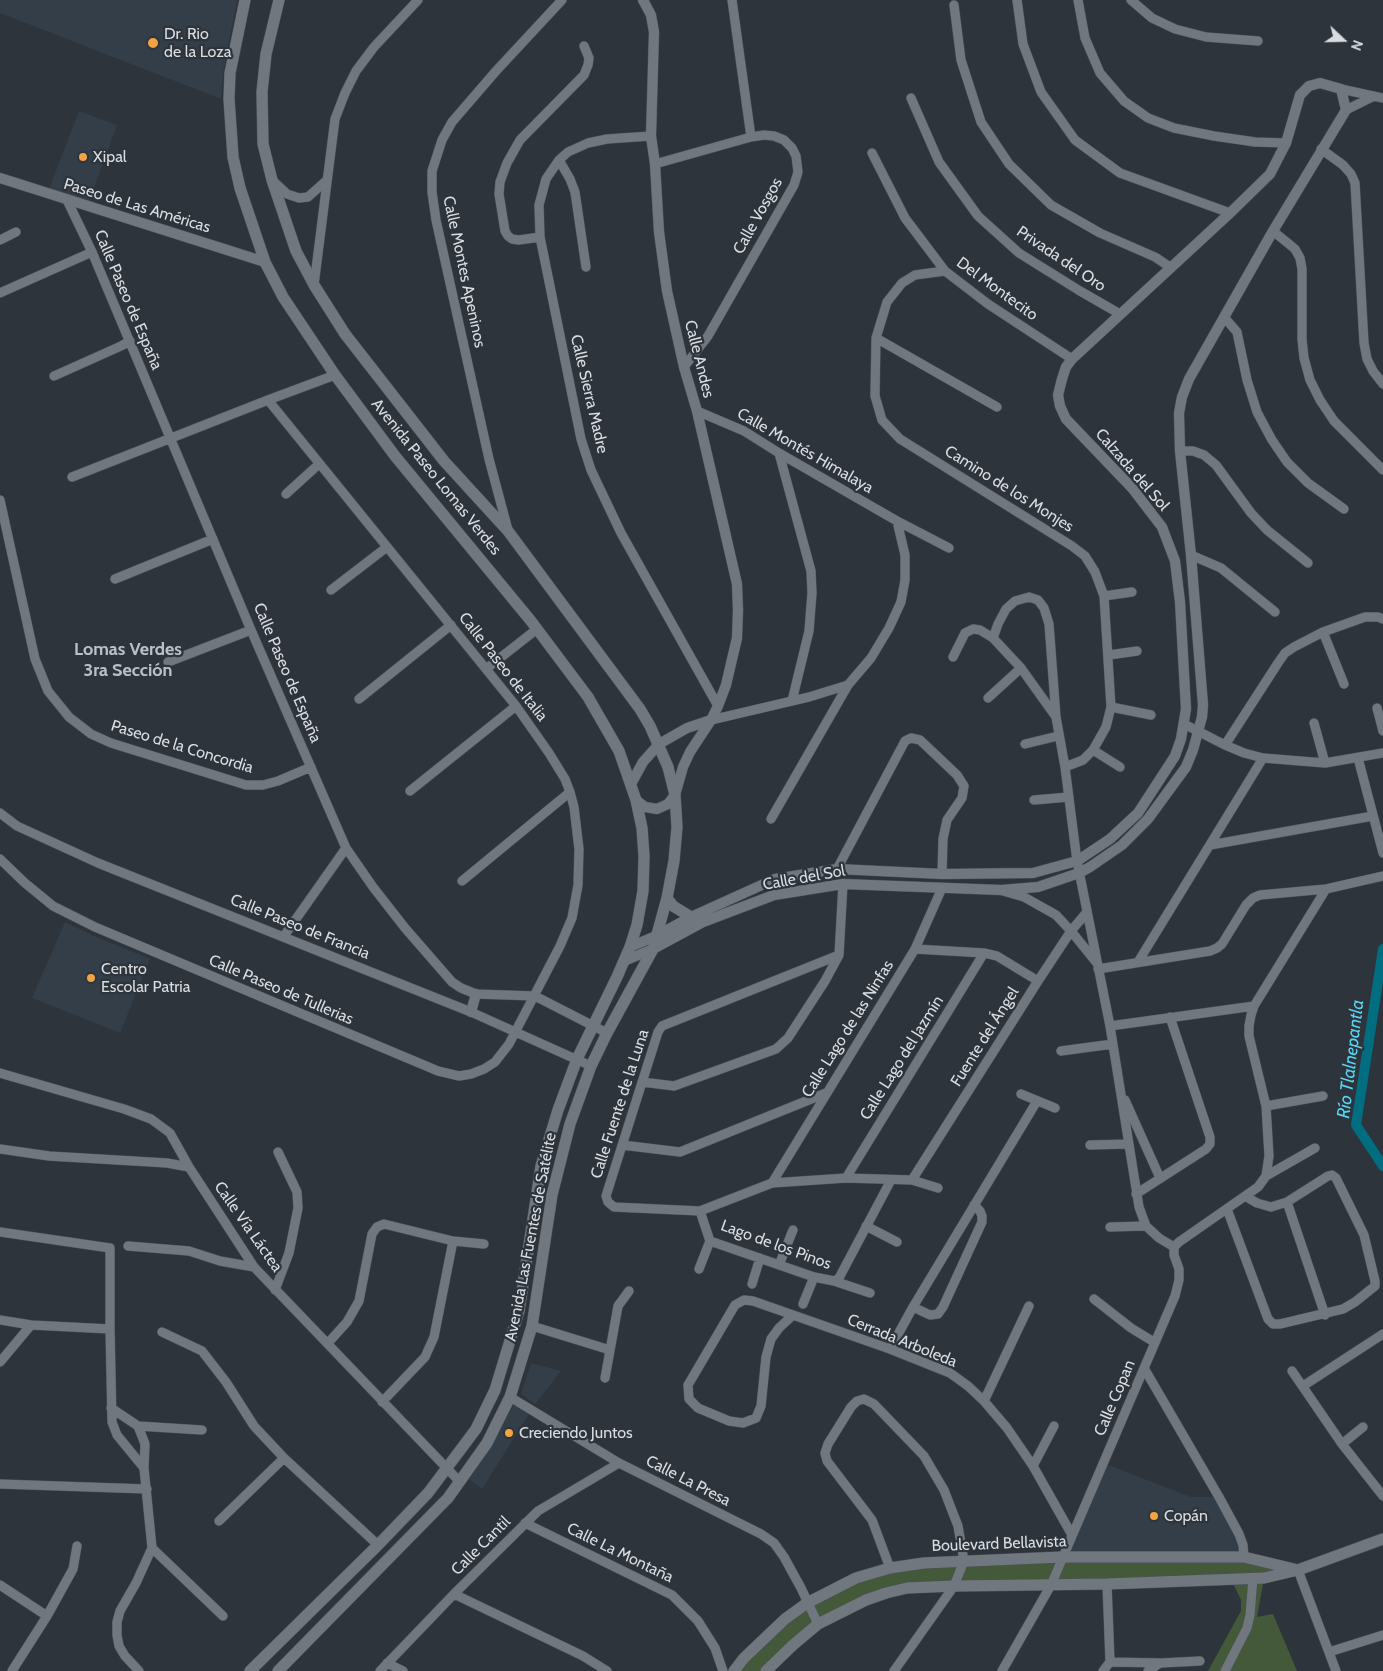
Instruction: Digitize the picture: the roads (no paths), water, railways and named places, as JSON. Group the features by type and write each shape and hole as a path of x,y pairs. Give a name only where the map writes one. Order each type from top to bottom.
{"main road":[{"name":"Avenida Paseo Lomas Verdes","path":"245,0 230,73 229,99 233,157 240,188 265,262 282,297 335,375 395,456 537,628 588,697 619,751 636,800 642,828 644,856 644,891 637,925 624,961"},
{"name":"Avenida Paseo Lomas Verdes","path":"279,0 266,54 262,92 263,144 272,180 296,251 344,334 438,453 508,531 640,709 659,744 668,766 675,795 677,827 674,861 667,898 653,949"},
{"path":"667,898 673,906 691,917"},
{"name":"Avenida Las Fuentes de Satélite","path":"280,1669 448,1498 486,1443 510,1397 532,1326 552,1195 570,1124 591,1066 653,949"},
{"name":"Avenida Las Fuentes de Satélite","path":"250,1671 428,1493 476,1429 491,1397 512,1338 519,1311 541,1166 558,1110 577,1059 624,961"},
{"path":"617,977 632,986"},
{"path":"512,1338 528,1342"},
{"path":"766,1671 818,1624 866,1600 907,1588 1107,1584 1264,1578 1298,1570 1383,1539"},
{"name":"Boulevard Bellavista","path":"734,1671 744,1658 785,1619 807,1603 856,1578 890,1568 964,1561 1062,1557 1244,1557 1298,1570"},
{"path":"268,1652 280,1669"}],"street":[{"path":"314,285 335,119 356,71 374,48 418,0"},
{"name":"Calle Montes Apeninos","path":"508,531 489,458 436,220 432,192 432,171 442,140 452,122 562,0"},
{"name":"Calle Andes","path":"643,0 651,15 654,32 651,136 666,291 697,412 737,584 737,638 732,663 718,706 711,720"},
{"path":"732,0 751,137"},
{"path":"1017,0 1023,44 1041,92 1075,140 1120,173 1230,213"},
{"path":"1078,0 1084,38 1100,73 1124,101 1148,118 1174,128 1214,136 1255,142 1286,143"},
{"path":"1131,0 1152,18 1175,29 1206,37 1258,41"},
{"path":"954,4 961,60 981,122 1009,164 1051,205 1100,233 1155,258 1170,267"},
{"path":"540,237 519,240 508,236 498,194 500,182 506,163 520,140 584,75 589,58 584,46"},
{"name":"Calzada del Sol","path":"942,874 1033,873 1078,861 1110,839 1138,812 1175,756 1184,724 1186,694 1175,561 1162,527 1132,488 1066,419 1060,406 1058,395 1066,367 1072,359 1270,174 1286,143 1300,95 1309,86 1320,83 1378,97"},
{"path":"1341,89 1346,110 1378,97"},
{"name":"Privada del Oro","path":"910,98 939,162 978,216 1019,253 1120,314"},
{"name":"Calzada del Sol","path":"942,888 1001,890 1038,887 1080,873 1122,845 1148,819 1186,767 1198,733 1203,705 1191,555 1180,451 1179,413 1182,397 1189,379 1272,231 1346,110"},
{"name":"Calle Vosgos","path":"655,164 764,135 784,140 792,148 796,156 798,172 794,184 708,336 684,367"},
{"name":"Calle Sierra Madre","path":"651,136 588,142 568,152 559,160 546,179 539,205 540,237 581,439 591,470 621,533 718,706"},
{"path":"1321,149 1343,165 1351,174 1355,183 1364,343 1367,359 1383,384"},
{"name":"Del Montecito","path":"872,153 905,218 945,271 988,304 1072,359"},
{"path":"559,160 575,192 586,267"},
{"name":"Paseo de Las Américas","path":"0,178 265,262"},
{"path":"272,180 286,194 299,198 308,196 327,180"},
{"name":"Calle Paseo de España","path":"68,200 172,438 251,630 346,848 373,888 452,982 476,994 535,996 607,1033"},
{"path":"1272,231 1295,249 1300,258 1302,269 1302,339 1304,358 1310,380 1334,421 1383,470"},
{"path":"0,240 16,232"},
{"path":"0,293 92,252"},
{"name":"Camino de los Monjes","path":"945,271 915,275 902,283 887,302 876,338 874,396 882,420 900,439 1072,546 1085,556 1095,572 1104,596 1111,707 1106,727 1093,750 1083,760 1065,767"},
{"path":"1224,317 1237,332 1247,380 1257,412 1272,440 1287,462 1308,483 1344,509"},
{"path":"876,338 998,407"},
{"path":"54,376 130,341"},
{"path":"72,477 335,375"},
{"name":"Calle Paseo de Italia","path":"268,400 516,706 565,779 576,817 579,849 576,902 567,932 535,996"},
{"name":"Calle Montés Himalaya","path":"697,412 744,431 779,453 949,548"},
{"path":"1180,451 1193,451 1204,455 1216,465 1267,530 1308,563"},
{"path":"779,453 810,571 812,594 809,631 792,701"},
{"path":"286,494 319,464"},
{"name":"Paseo de la Concordia","path":"0,500 34,659 48,691 69,717 91,734 111,743 246,785 263,785 278,781 311,767"},
{"path":"771,820 848,685 870,658 889,628 901,602 905,580 904,555 897,520"},
{"path":"114,578 213,539"},
{"path":"331,590 386,547"},
{"path":"1191,555 1221,568 1275,612"},
{"path":"1104,596 1132,592"},
{"path":"992,638 1006,610 1015,601 1029,598 1038,600 1044,608 1049,624 1058,736 1065,767 1078,861 1110,1026 1136,1194 1146,1226 1159,1238 1174,1247 1258,1187 1266,1176 1315,1148"},
{"path":"1225,746 1285,653 1323,632 1365,617 1383,619"},
{"path":"359,699 451,625"},
{"path":"486,669 537,628"},
{"path":"168,662 251,630"},
{"path":"953,657 965,633 980,630 992,638 1021,668 1056,717"},
{"path":"1323,632 1344,684"},
{"path":"1109,655 1137,651"},
{"path":"988,698 1021,668"},
{"path":"631,784 643,762 659,744 687,728 711,720 792,701 848,685"},
{"path":"410,791 516,706"},
{"path":"1111,707 1150,715"},
{"path":"1377,708 1383,731"},
{"path":"636,800 646,807 657,808 668,804 675,795 683,767 690,752 711,720"},
{"path":"1314,723 1325,763"},
{"path":"1184,724 1225,746 1263,758 1325,763 1383,753"},
{"path":"1025,744 1058,736"},
{"path":"837,869 905,741 911,738 920,740 957,775 964,786 962,798 948,820 943,839 942,874"},
{"path":"1093,750 1120,767"},
{"path":"1138,962 1263,758"},
{"path":"1358,758 1383,853"},
{"path":"462,881 570,792"},
{"path":"1034,800 1069,797"},
{"name":"Calle Paseo de Francia","path":"0,813 16,826 98,863 471,1012 591,1066"},
{"path":"1210,845 1373,816"},
{"path":"284,936 346,848"},
{"name":"Calle Paseo de Tullerias","path":"0,859 53,906 95,927 438,1071 459,1076 484,1069 495,1062 516,1032 535,996"},
{"name":"Calle del Sol","path":"630,947 775,879 837,869 942,874"},
{"path":"1097,966 1210,951 1222,944 1246,905 1253,898 1260,895 1326,889 1383,876"},
{"path":"642,1082 674,1086 776,1049 788,1038 825,981 839,955 843,884"},
{"name":"Calle del Sol","path":"624,961 653,949 703,922 774,895 843,884 942,888"},
{"name":"Calle Lago de las Ninfas","path":"772,1183 915,949 942,888"},
{"path":"1266,1176 1269,1156 1266,1106 1249,1026 1254,1006 1326,889"},
{"path":"1001,890 1024,897 1056,915 1071,931 1097,966"},
{"name":"Fuente del Ángel","path":"912,1180 1038,981 1071,931 1087,912"},
{"path":"915,949 984,953 997,956 1038,981"},
{"name":"Calle Lago del Jazmín","path":"846,1178 984,953"},
{"name":"Calle Fuente de la Luna","path":"700,1211 614,1207 608,1202 606,1196 658,1032 662,1026 839,955"},
{"path":"471,1012 476,994"},
{"path":"1110,1026 1254,1006"},
{"path":"1136,1194 1206,1149 1210,1144 1210,1137 1170,1018"},
{"path":"1061,1051 1113,1044"},
{"name":"Calle Vía Láctea","path":"0,1073 124,1109 151,1119 170,1133 188,1167 254,1267 460,1482"},
{"path":"1121,1091 1160,1178"},
{"path":"622,1145 680,1152 826,1093"},
{"path":"1021,1094 1055,1108"},
{"path":"1266,1106 1323,1096"},
{"path":"890,1349 913,1307 1037,1101"},
{"path":"1090,1145 1129,1144"},
{"path":"0,1149 49,1156 167,1163 188,1167"},
{"path":"275,1290 289,1254 298,1208 297,1192 278,1152"},
{"path":"1227,1209 1268,1319 1274,1324 1343,1310 1375,1286 1364,1235 1336,1178 1332,1175 1287,1202 1271,1207 1257,1204 1245,1196"},
{"path":"700,1211 772,1183 846,1178 912,1180 938,1188"},
{"name":"Lago de los Pinos","path":"700,1211 710,1241 814,1277 834,1281 839,1278 891,1180"},
{"path":"1287,1202 1325,1315"},
{"path":"913,1307 930,1314 938,1314 943,1307 982,1222 980,1211 974,1205"},
{"path":"328,1343 347,1322 359,1301 372,1234 377,1227 384,1224 453,1241 484,1244"},
{"path":"866,1226 896,1242"},
{"path":"1110,1227 1146,1226"},
{"path":"779,1265 793,1230"},
{"path":"0,1232 110,1248 112,1422 117,1435 144,1468"},
{"path":"382,1402 425,1358 434,1337 453,1241"},
{"path":"699,1269 710,1241"},
{"path":"128,1246 189,1251 220,1261 254,1267"},
{"name":"Calle Copan","path":"1002,1671 1050,1585 1175,1296 1179,1280 1179,1269 1174,1255 1174,1247"},
{"path":"752,1284 760,1258"},
{"path":"803,1304 814,1277"},
{"path":"834,1281 870,1293"},
{"path":"605,1378 618,1306 629,1291"},
{"path":"1094,1299 1154,1342"},
{"name":"Cerrada Arboleda","path":"793,1315 779,1328 771,1339 766,1357 760,1406 756,1418 743,1423 729,1421 698,1408 688,1399 688,1385 735,1305 744,1300 753,1301 793,1315 890,1349 950,1373 984,1401 1007,1428 1033,1466 1072,1535"},
{"path":"984,1401 1029,1306"},
{"path":"0,1320 31,1325 110,1328"},
{"path":"0,1362 31,1325"},
{"path":"532,1326 610,1350"},
{"path":"162,1332 202,1351 226,1382 254,1426 284,1458 378,1545"},
{"path":"1302,1386 1383,1334"},
{"path":"1144,1368 1220,1497 1239,1534 1243,1545 1244,1557"},
{"path":"1292,1371 1342,1444 1383,1496"},
{"name":"Calle La Presa","path":"510,1397 619,1463 761,1534 774,1543 801,1588 818,1624"},
{"path":"890,1568 872,1520 827,1461 825,1453 828,1444 851,1407 857,1401 864,1399 874,1404 924,1456 944,1490 958,1526 964,1561 954,1586 894,1671"},
{"path":"111,1408 138,1426 202,1430"},
{"path":"138,1426 145,1444 144,1468 152,1548 136,1583 120,1611 117,1622 117,1635 119,1646 125,1656 139,1671"},
{"path":"1033,1466 1054,1426"},
{"path":"1342,1444 1363,1427"},
{"path":"219,1521 284,1458"},
{"name":"Calle Cantil","path":"380,1671 538,1511 619,1463"},
{"path":"0,1484 147,1489"},
{"name":"Calle La Montaña","path":"525,1523 672,1595 698,1621 715,1648 723,1671"},
{"path":"14,1669 47,1616 72,1570 77,1546"},
{"path":"152,1548 223,1616"},
{"path":"1298,1570 1336,1671"},
{"path":"1225,1671 1246,1628 1250,1615 1252,1578"},
{"path":"1103,1671 1110,1662 1107,1584"},
{"path":"0,1586 47,1616"},
{"path":"454,1594 583,1656 607,1671"},
{"path":"1329,1652 1383,1635"},
{"path":"1110,1662 1200,1661"},
{"path":"1148,1671 1161,1662"},
{"path":"387,1663 402,1671"}],"waterway":[{"name":"Río Tlalnepantla","path":"1383,949 1356,1125 1383,1166"}],"place":[{"name":"Dr. Rio de la Loza","path":"153,43"},
{"name":"Xipal","path":"83,157"},
{"name":"Centro Escolar Patria","path":"91,978"},
{"name":"Creciendo Juntos","path":"509,1433"},
{"name":"Copán","path":"1154,1516"}],"district":[{"name":"Lomas Verdes 3ra Sección","path":"128,660"}]}
